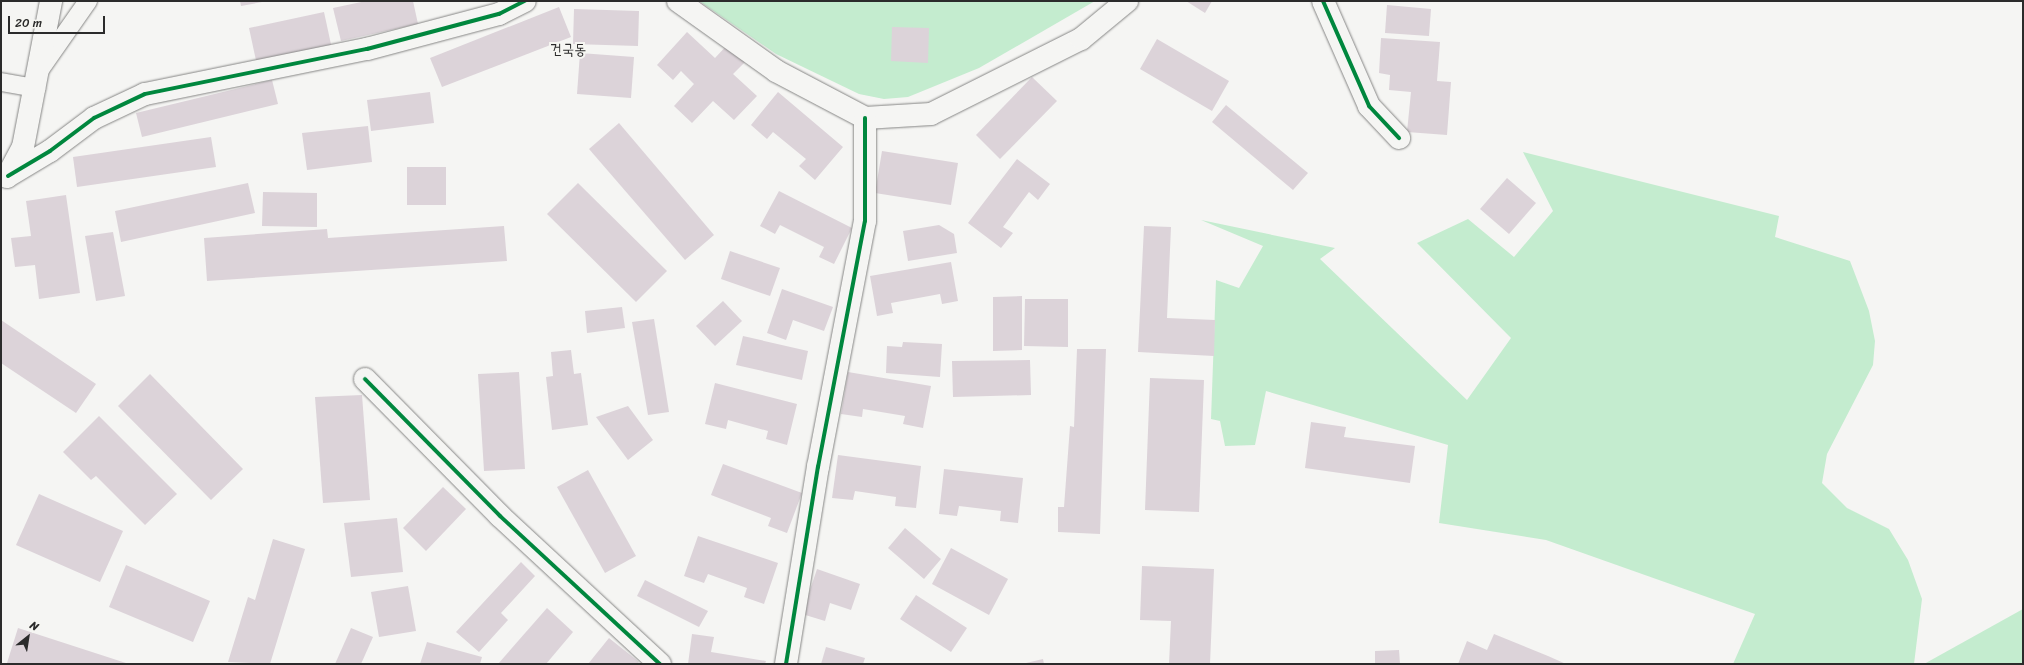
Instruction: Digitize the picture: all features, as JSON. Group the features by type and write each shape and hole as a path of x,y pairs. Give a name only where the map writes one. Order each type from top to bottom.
{"street":[{"path":"4,178 23,146 38,78 51,1"},
{"path":"4,178 101,114 145,94 367,49 499,14 525,1"},
{"path":"678,1 776,71 865,118 931,114 1080,39 1127,1"},
{"path":"1323,1 1368,106 1399,138"},
{"path":"786,664 818,467 865,221 865,118"},
{"path":"365,379 500,516 660,664"}],"lane":[{"path":"1,82 38,78 88,1"}],"green space":[{"path":"699,1 1095,1 979,68 908,97 884,99 859,94 776,54"},
{"path":"1523,152 1779,216 1775,237 1850,261 1869,311 1875,341 1873,365 1827,454 1822,483 1847,508 1889,529 1908,560 1922,599 1914,664 1733,664 1755,614 1546,540 1439,523 1448,445 1266,391 1255,445 1225,446 1220,421 1211,419 1216,280 1239,288 1263,246 1201,220 1335,248 1320,259 1467,400 1511,338 1417,243 1468,219 1514,257 1553,211"},
{"path":"2023,609 2023,664 1924,664"}],"building":[{"path":"240,1 262,1 262,2 241,6"},
{"path":"366,1 413,1 418,24 341,41 333,8"},
{"path":"1186,1 1212,1 1205,13"},
{"path":"1387,5 1431,9 1429,36 1385,33"},
{"path":"559,7 571,37 442,87 430,58"},
{"path":"574,9 639,11 638,46 573,44"},
{"path":"324,12 332,49 257,65 249,28"},
{"path":"892,27 929,28 928,63 891,61"},
{"path":"687,32 715,58 729,43 747,60 733,74 757,96 734,120 713,101 692,123 674,106 694,84 681,71 673,80 657,65"},
{"path":"1381,38 1440,42 1437,81 1451,82 1447,135 1407,132 1411,92 1389,90 1390,75 1379,73"},
{"path":"1157,39 1229,81 1212,111 1140,69"},
{"path":"580,53 634,57 631,98 577,94"},
{"path":"1032,77 1057,101 1000,159 976,135"},
{"path":"272,80 278,104 142,137 136,113"},
{"path":"430,92 434,123 371,131 367,100"},
{"path":"778,92 843,147 815,180 799,166 806,159 773,132 767,139 751,125"},
{"path":"1226,105 1308,173 1293,190 1212,122"},
{"path":"619,123 714,235 685,260 589,149"},
{"path":"368,126 372,162 307,170 302,133"},
{"path":"211,137 216,167 77,187 73,157"},
{"path":"882,151 958,163 951,205 875,193"},
{"path":"1017,159 1050,184 1038,200 1029,192 1003,227 1013,233 1001,248 968,223"},
{"path":"407,167 446,167 446,205 407,205"},
{"path":"1507,178 1536,203 1509,234 1480,209"},
{"path":"248,183 255,213 121,242 115,211"},
{"path":"578,183 667,271 636,302 547,214"},
{"path":"779,191 852,228 834,264 819,257 824,247 780,225 775,234 760,226"},
{"path":"263,192 317,193 317,227 262,226"},
{"path":"66,195 80,293 39,299 35,265 15,267 11,238 31,236 26,201"},
{"path":"939,225 954,234 957,253 908,261 903,231"},
{"path":"504,226 507,261 207,281 204,238 327,229 328,238"},
{"path":"1144,226 1171,227 1167,318 1215,320 1214,356 1138,352"},
{"path":"113,232 125,296 96,301 85,236"},
{"path":"730,251 780,268 770,296 721,279"},
{"path":"951,262 958,301 942,304 940,294 891,303 893,313 877,316 870,276"},
{"path":"782,289 833,307 824,331 793,320 786,340 767,333"},
{"path":"1022,296 1022,350 993,351 993,297"},
{"path":"1025,299 1068,299 1068,347 1024,346"},
{"path":"723,301 742,321 715,346 696,326"},
{"path":"622,307 625,328 587,333 585,311"},
{"path":"654,319 669,412 648,415 632,322"},
{"path":"1,320 96,384 76,413 1,363"},
{"path":"743,336 808,351 802,380 736,365"},
{"path":"903,342 942,344 940,377 886,373 887,346 902,347"},
{"path":"1077,349 1106,349 1100,534 1058,532 1058,507 1064,507 1070,426 1074,427"},
{"path":"571,350 574,374 581,373 588,425 552,430 546,377 553,376 551,352"},
{"path":"1030,360 1031,395 953,397 952,361"},
{"path":"519,372 525,469 484,471 478,374"},
{"path":"848,372 931,386 923,428 903,424 905,416 863,409 862,417 841,414"},
{"path":"150,374 243,469 211,500 118,406"},
{"path":"1150,378 1204,380 1199,512 1145,510"},
{"path":"715,383 797,404 787,445 766,439 768,431 728,420 726,429 705,424"},
{"path":"362,395 370,500 323,503 315,397"},
{"path":"628,406 653,440 628,460 596,417"},
{"path":"99,416 177,494 145,525 96,476 91,480 63,452"},
{"path":"1311,422 1346,427 1344,437 1415,446 1410,483 1305,468"},
{"path":"838,455 921,466 916,508 895,506 896,497 855,491 853,500 832,498"},
{"path":"723,464 802,493 787,533 768,526 771,518 711,495"},
{"path":"944,469 1023,478 1018,523 1000,521 1001,511 959,506 957,516 939,514"},
{"path":"588,470 636,556 605,573 557,487"},
{"path":"443,487 466,509 426,551 403,528"},
{"path":"39,494 123,531 100,582 16,545"},
{"path":"397,518 403,572 351,577 344,523"},
{"path":"905,528 941,559 924,579 888,548"},
{"path":"698,536 778,563 764,604 744,597 747,588 708,574 704,583 684,576"},
{"path":"273,539 305,549 270,664 228,662 248,597 255,600"},
{"path":"951,548 1008,579 989,615 932,584"},
{"path":"521,562 535,576 501,613 508,620 479,652 456,632"},
{"path":"126,565 210,601 193,642 109,607"},
{"path":"1142,566 1214,569 1210,664 1169,664 1171,621 1140,620"},
{"path":"817,569 860,584 851,610 830,603 825,621 802,614"},
{"path":"645,580 708,611 699,627 637,596"},
{"path":"408,586 416,631 379,637 371,592"},
{"path":"916,595 967,628 951,652 900,619"},
{"path":"547,608 573,632 546,664 498,664"},
{"path":"18,628 129,664 7,663"},
{"path":"351,628 373,637 361,664 335,664"},
{"path":"692,634 714,637 711,652 766,661 765,664 688,664"},
{"path":"1494,634 1566,664 1458,664 1467,641 1487,650"},
{"path":"609,638 639,662 637,664 588,664"},
{"path":"427,642 482,657 480,664 420,664"},
{"path":"826,647 865,658 863,664 821,664"},
{"path":"1399,650 1400,664 1375,664 1375,651"},
{"path":"1043,659 1044,664 1026,664 1026,663"}],"cycle path":[{"path":"8,176 50,151 94,118 145,94 367,49 499,14 525,1"},
{"path":"1323,1 1369,106 1399,138"},
{"path":"786,664 818,467 865,221 865,118"},
{"path":"365,379 500,516 660,664"}],"district":[{"name":"건국동","path":"568,50"}]}
